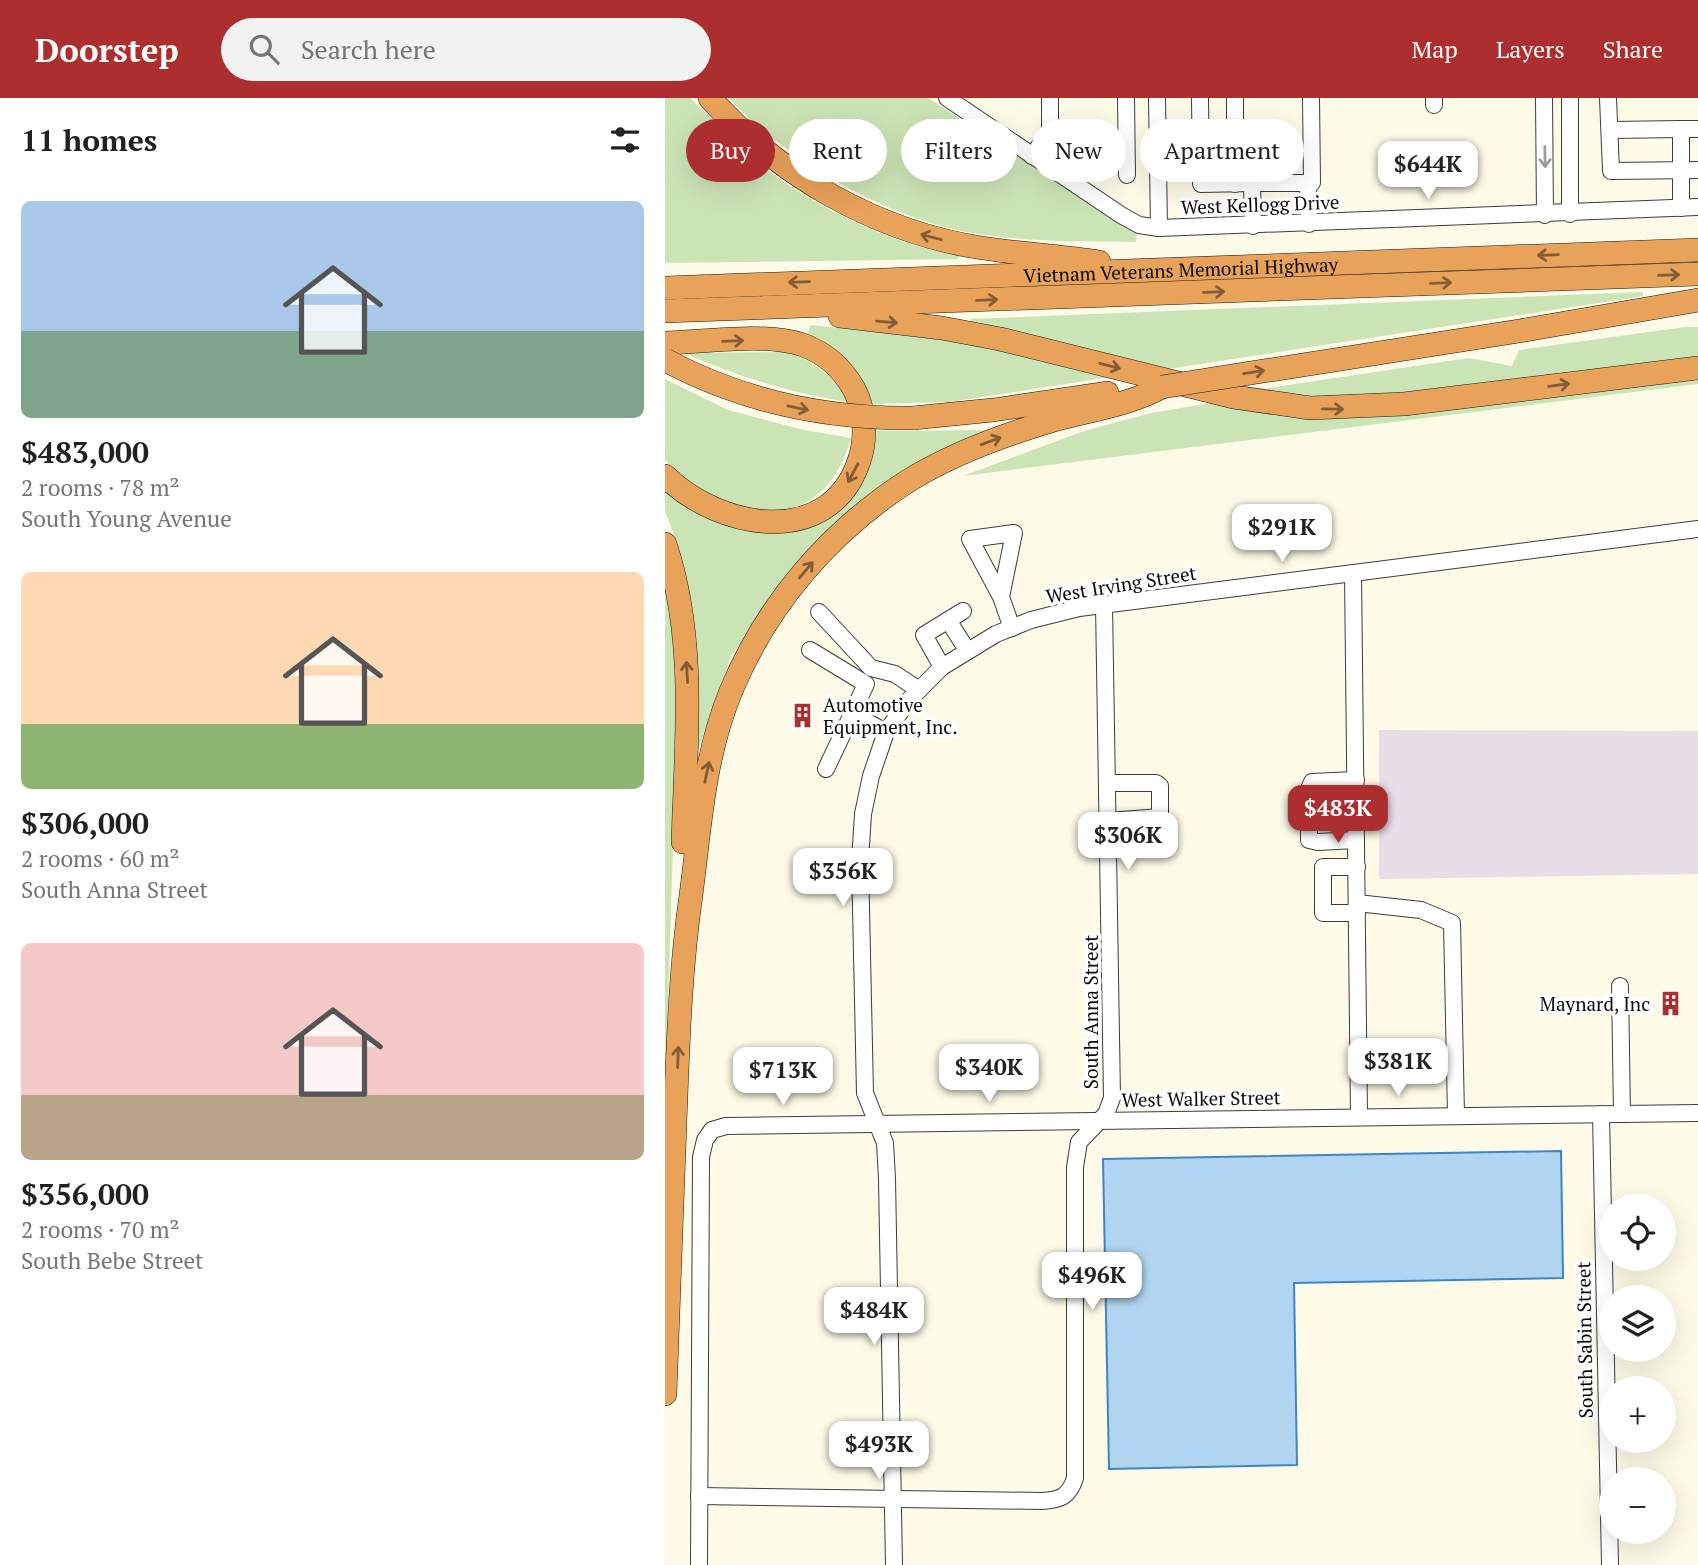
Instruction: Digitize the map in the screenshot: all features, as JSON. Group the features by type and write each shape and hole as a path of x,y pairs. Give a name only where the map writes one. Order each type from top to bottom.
{"highway":[{"path":"710,98 745,134 815,186 897,226 981,248 1059,256 1143,270"},
{"path":"1616,252 1667,236 1698,233"},
{"name":"Vietnam Veterans Memorial Highway","path":"665,288 1698,250"},
{"name":"Vietnam Veterans Memorial Highway","path":"665,312 1698,274"},
{"path":"1561,326 1698,300"},
{"path":"796,307 850,318 942,328 1000,339 1234,397 1310,408 1392,406 1698,368"},
{"path":"665,360 734,390 783,405 884,418 951,415 1162,387 1525,330 1698,316"},
{"path":"665,343 769,340 810,348 836,365 848,379 856,394 864,423 862,454 848,484 829,503 792,521 764,523 732,517 697,500 665,476"},
{"path":"665,1394 684,936 703,795 722,715 741,668 765,625 808,567 839,535 873,506 942,463 1010,434 1141,398 1162,387"},
{"path":"665,544 680,605 687,677 684,936"}],"street":[{"name":"West Kellogg Drive","path":"947,98 1031,155"},
{"path":"1050,98 1050,119"},
{"path":"1126,98 1127,175"},
{"path":"1157,98 1159,228"},
{"path":"1200,98 1201,184 1312,183 1311,98"},
{"path":"1235,98 1244,183 1252,226"},
{"path":"1544,98 1545,215"},
{"path":"1570,98 1570,214"},
{"path":"1608,98 1611,171 1690,170"},
{"path":"1611,130 1690,129 1690,208"},
{"name":"West Kellogg Drive","path":"1071,182 1139,225 1159,228 1690,208"},
{"path":"1308,183 1309,224"},
{"name":"West Irving Street","path":"894,1565 887,1179 885,1143 865,1093 860,861 863,814 886,732 914,695 941,667 967,650 1012,628 1067,611 1698,529"},
{"path":"1353,573 1359,1116"},
{"path":"1001,597 1012,628"},
{"name":"South Anna Street","path":"894,1499 1042,1501 1063,1497 1071,1490 1075,1478 1075,1167 1079,1142 1107,1114 1112,1098 1109,783 1104,605"},
{"path":"941,667 923,635 963,611"},
{"path":"819,612 871,668 895,674 914,695"},
{"path":"948,620 967,650"},
{"path":"810,650 866,684 826,769"},
{"path":"852,714 886,732"},
{"path":"1356,780 1312,782 1309,789 1309,839 1318,842 1356,840"},
{"path":"1109,783 1156,783 1160,786 1160,817 1109,821"},
{"path":"1357,867 1323,867 1323,913 1357,908 1421,910 1452,923 1456,1115"},
{"path":"1620,986 1622,1114"},
{"name":"West Walker Street","path":"699,1496 701,1157 712,1130 726,1126 1698,1113"},
{"name":"South Sabin Street","path":"1601,1114 1610,1565"},
{"path":"699,1565 699,1496 894,1499"}],"shaded area":[{"path":"1379,730 1698,731 1698,874 1379,879"}],"green space":[{"path":"665,98 690,98 712,119 686,119 686,182 775,182 775,176 832,211 884,235 936,251 960,255 959,259 665,263"},
{"path":"729,98 928,98 960,119 901,119 901,182 1017,182 1017,156 1031,165 1031,182 1057,182 1137,234 1136,242 1011,238 957,230 921,220 885,206 838,182 887,182 887,119 789,119 789,150 775,140 775,119 751,119"},
{"path":"1642,292 1644,296 1168,369 971,324 970,319"},
{"path":"811,325 988,344 1110,377 950,402 870,404 807,335"},
{"path":"1698,327 1698,360 1353,401 1268,396 1268,388 1469,358 1512,366 1519,350"},
{"path":"789,352 823,371 838,385 848,402 764,383 683,353"},
{"path":"1698,376 1698,384 963,476 1084,431 1151,413 1216,402 1279,415 1335,417"},
{"path":"665,379 728,410 804,430 851,438 837,471 819,493 796,507 770,511 743,508 716,498 689,482 665,460"},
{"path":"997,430 851,513 807,551 731,656 697,753 696,643 675,537 665,511 665,488 723,522 834,513 858,487 872,455 877,431"},
{"path":"665,583 675,637 677,721 665,1094"}],"water":[{"path":"1561,1151 1563,1278 1294,1283 1297,1465 1109,1469 1103,1159"}],"place":[{"name":"Automotive Equipment, Inc.","path":"803,715"},
{"name":"Maynard, Inc","path":"1670,1003"}]}
